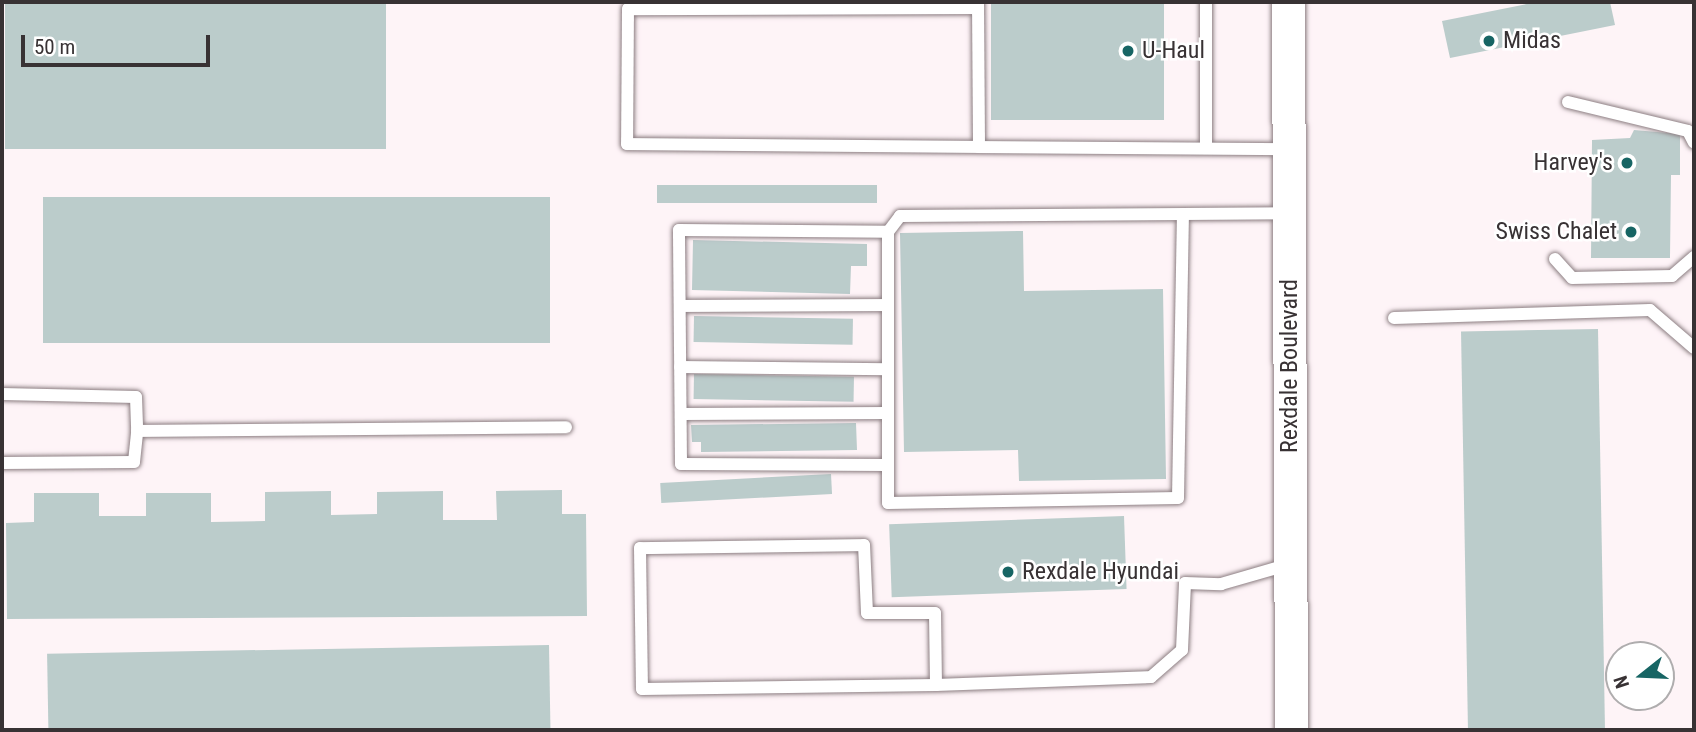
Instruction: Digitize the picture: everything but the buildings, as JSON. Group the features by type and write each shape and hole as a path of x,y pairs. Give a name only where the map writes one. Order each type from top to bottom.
{"main road":[{"name":"Rexdale Boulevard","path":"1288,2 1291,730"}],"lane":[{"path":"1206,2 1206,148"},
{"path":"979,147 978,5 628,9 627,144 979,147 1206,148 1289,149"},
{"path":"1568,102 1688,131 1694,143"},
{"path":"1182,214 1178,498 888,503 888,232 900,216 1289,213"},
{"path":"888,232 679,230 681,464 888,465"},
{"path":"1555,259 1572,278 1672,276 1694,257"},
{"path":"680,306 888,305"},
{"path":"1394,318 1650,310 1694,348"},
{"path":"680,367 888,369"},
{"path":"2,394 136,397 137,431 134,462 2,463"},
{"path":"681,414 888,413"},
{"path":"137,431 566,427"},
{"path":"936,685 935,613 867,613 864,545 640,548 642,690 936,685 1150,677 1182,650 1185,583 1221,584 1291,564"}],"place":[{"name":"Midas","path":"1489,41"},
{"name":"U-Haul","path":"1128,51"},
{"name":"Harvey's","path":"1627,163"},
{"name":"Swiss Chalet","path":"1631,232"},
{"name":"Rexdale Hyundai","path":"1008,572"}]}
